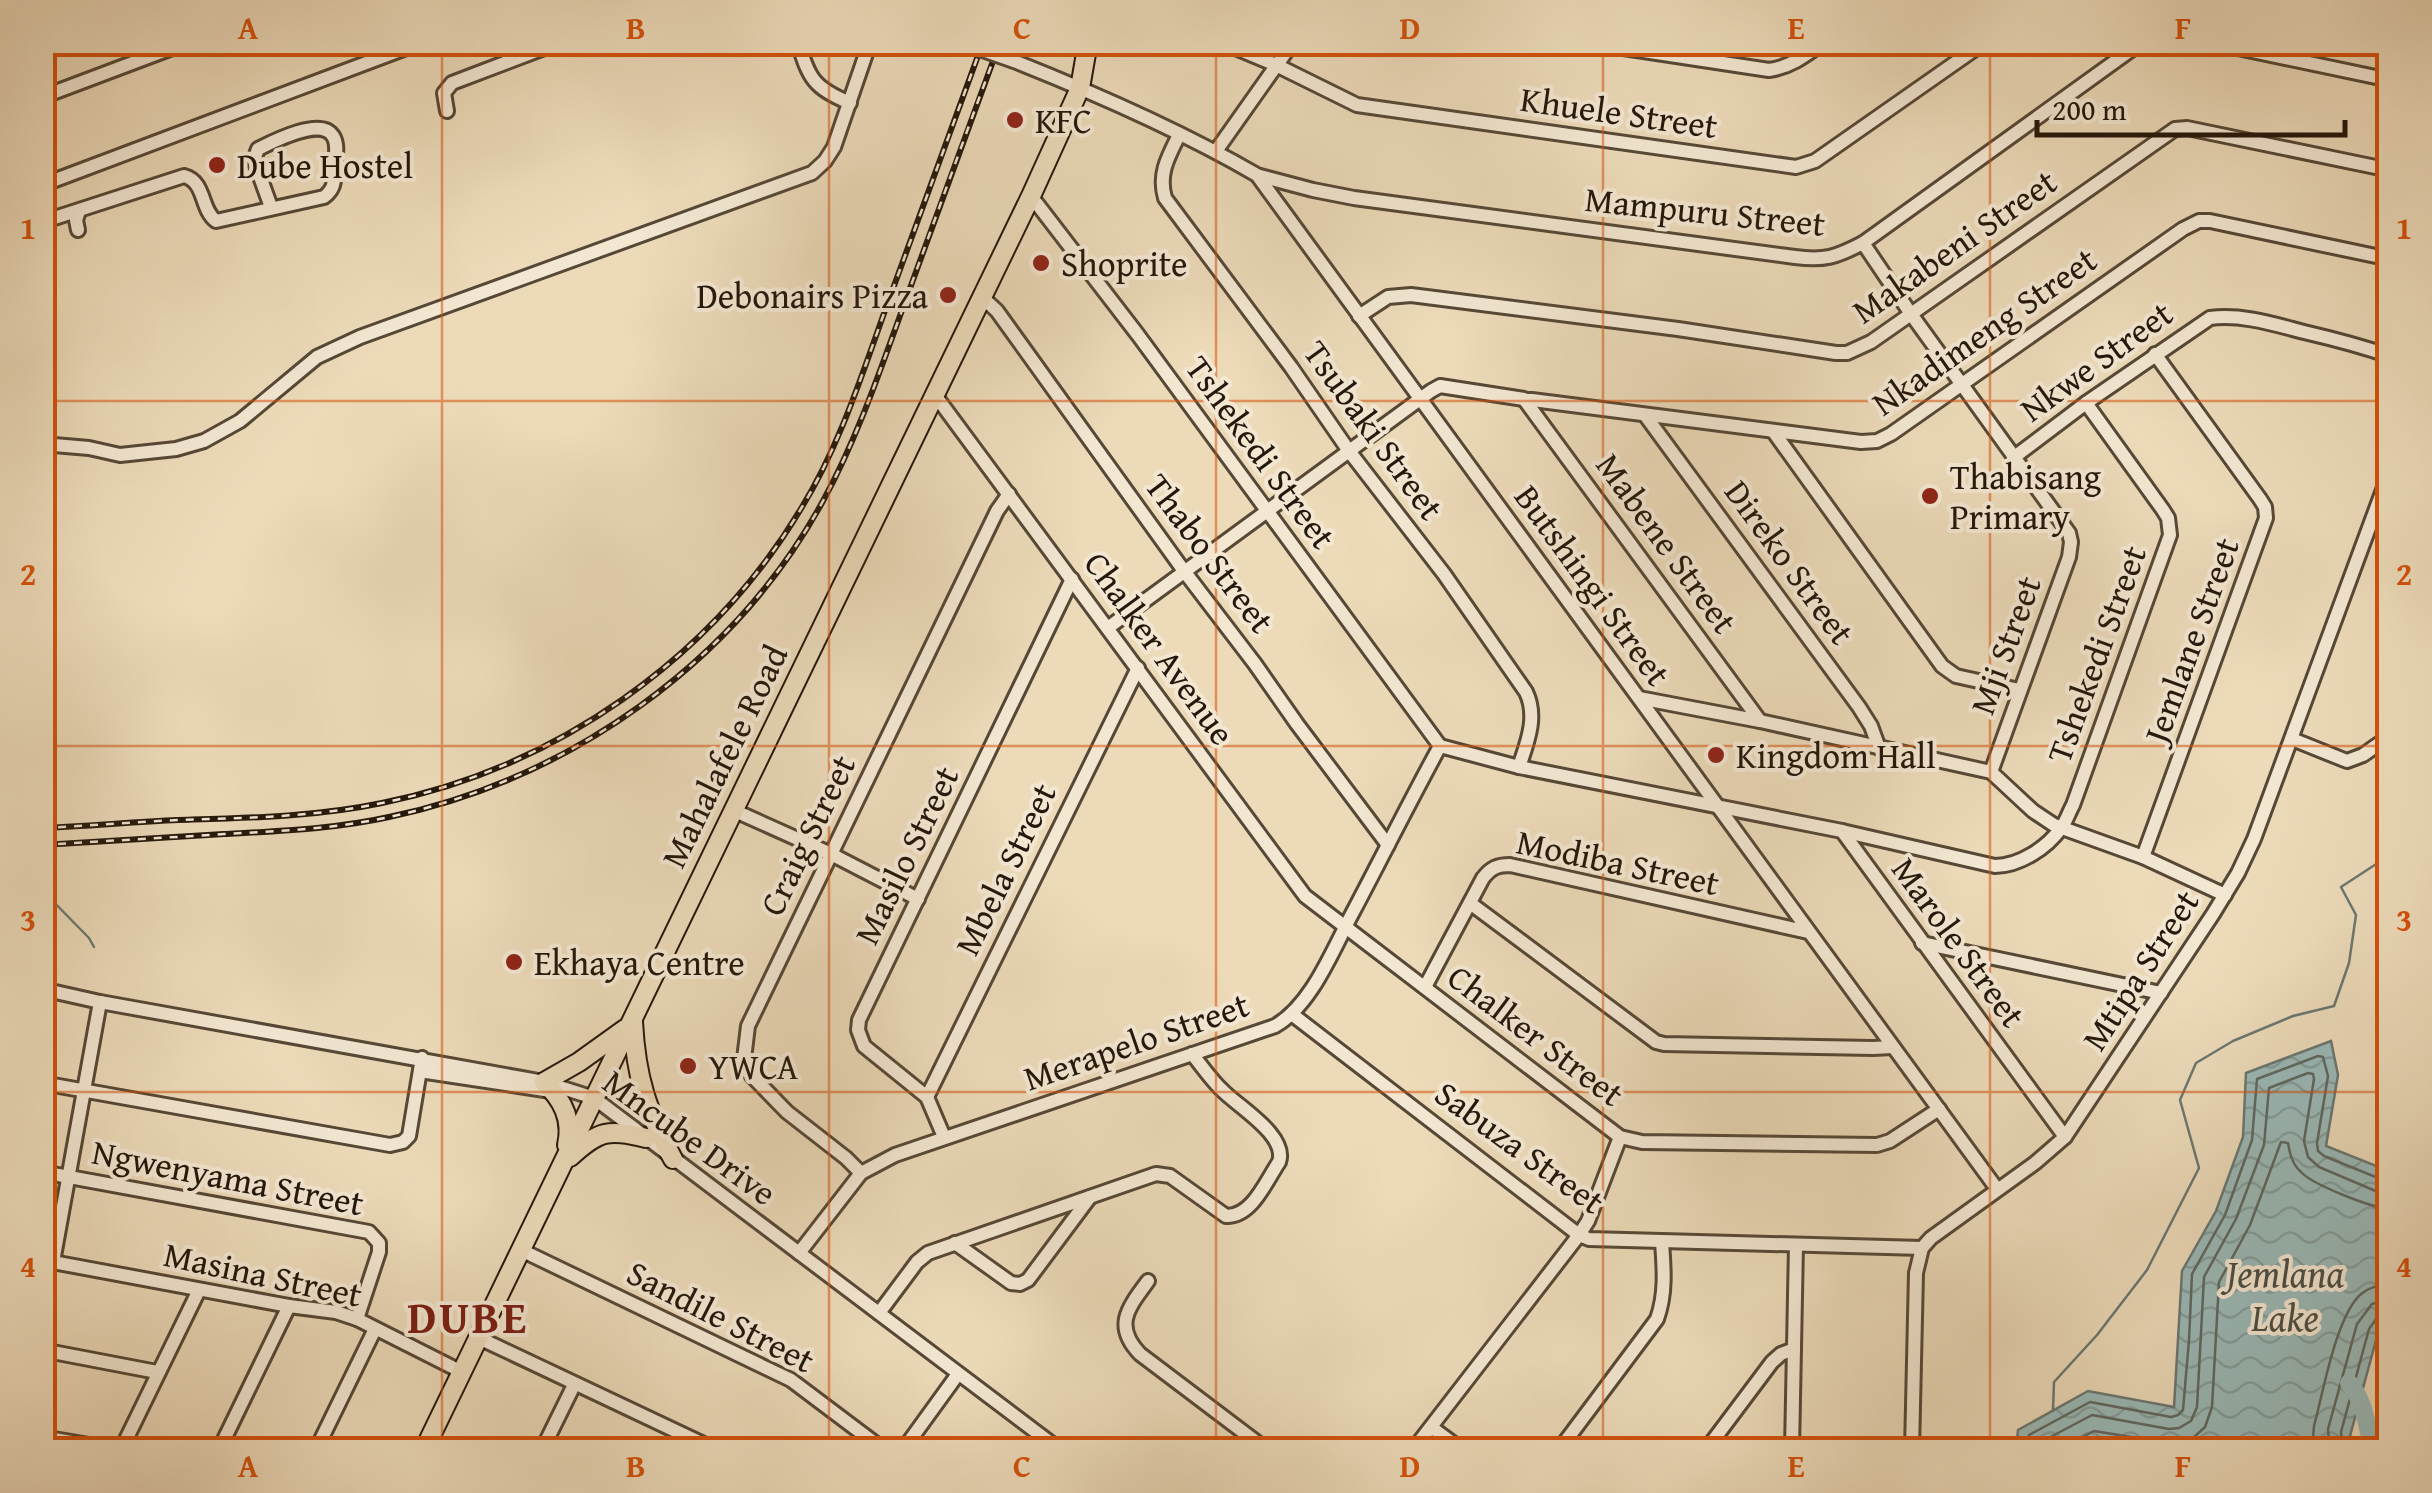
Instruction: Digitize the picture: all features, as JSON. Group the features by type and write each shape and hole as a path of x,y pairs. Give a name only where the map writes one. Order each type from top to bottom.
{"main road":[{"name":"Mahalafele Road","path":"424,1450 1031,196 1080,88 1088,42"},
{"path":"562,1164 569,1136 568,1119 549,1087 633,1022"},
{"path":"633,1022 635,1058 643,1093 673,1159"},
{"path":"562,1164 585,1144 610,1132 646,1138"}],"street":[{"path":"42,97 165,46 188,42"},
{"path":"367,42 373,60"},
{"path":"43,184 422,42"},
{"path":"448,111 444,93 452,83 560,42"},
{"path":"798,42 809,76 817,86 850,103"},
{"path":"42,444 120,455 204,441 240,422 316,357 812,173 834,146 870,42"},
{"name":"Butshingi Street","path":"960,42 1080,88 1216,151 1258,175 1997,1189"},
{"name":"Khuele Street","path":"1221,42 1358,105 1796,167 1816,161 1985,42"},
{"path":"1216,151 1293,42"},
{"path":"1584,42 1770,70 1796,62 1824,42"},
{"name":"Mampuru Street","path":"1258,175 1354,198 1794,258 1826,259 1862,243 2142,42"},
{"path":"2209,42 2390,80"},
{"path":"42,222 184,176 197,184 212,219 324,198 333,188 336,141 327,130 312,128 258,149 254,160 270,208"},
{"name":"Makabeni Street","path":"1359,316 1388,297 1411,295 1836,353 1858,349 1911,314 2175,129 2187,128 2390,170"},
{"name":"Tsubaki Street","path":"1178,134 1163,170 1165,198 1444,574 1526,692 1532,718 1519,767"},
{"name":"Tshekedi Street","path":"1031,196 1440,746"},
{"path":"78,230 79,212"},
{"name":"Nkadimeng Street","path":"1420,398 1440,386 1524,400 1877,441 2183,229 2200,222 2390,259"},
{"name":"Mji Street","path":"1862,243 2064,526 2070,542 2069,557 1991,772"},
{"name":"Thabo Street","path":"982,297 998,311 1184,572 1388,845"},
{"name":"Nkwe Street","path":"2013,458 2086,402 2210,318 2254,320 2336,338 2390,356"},
{"name":"Jemlane Street","path":"2142,856 2266,518 2260,498 2155,354"},
{"name":"Chalker Avenue","path":"936,395 1294,882 1344,928"},
{"path":"1109,628 1420,398"},
{"name":"Mabene Street","path":"1524,400 1760,721"},
{"name":"Tshekedi Street","path":"2061,828 2170,534 2163,510 2086,402"},
{"name":"Direko Street","path":"1645,415 1859,707 1880,748"},
{"path":"1773,431 1942,666 1956,676 2019,690"},
{"name":"Mtipa Street","path":"1922,1248 2064,1136 2225,895 2254,839 2390,471"},
{"name":"Craig Street","path":"860,1173 752,1076 744,1059 748,1026 996,511 1009,494"},
{"name":"Masilo Street","path":"944,1138 926,1097 864,1046 859,1020 1072,579"},
{"name":"Mbela Street","path":"926,1097 1138,668"},
{"path":"1638,698 1991,772 2042,818 2061,828 2142,856 2225,895"},
{"path":"2292,738 2348,761 2390,736"},
{"path":"1440,746 1519,767 2003,866 2020,862 2061,828"},
{"name":"Merapelo Street","path":"800,1253 860,1173 894,1155 1275,1026 1293,1014 1307,996 1440,746"},
{"path":"733,810 918,899"},
{"name":"Marole Street","path":"1842,831 2064,1136"},
{"name":"Modiba Street","path":"1424,987 1488,870 1501,865 1808,932"},
{"path":"1470,903 1656,1042 1892,1047"},
{"name":"Chalker Street","path":"1344,928 1620,1137 1642,1142 1877,1144 1890,1141 1938,1109"},
{"path":"1922,943 2160,993"},
{"name":"Mncube Drive","path":"42,989 594,1098 1060,1450"},
{"path":"48,1261 69,1176 100,1002"},
{"name":"Sabuza Street","path":"1293,1014 1589,1239 1922,1248"},
{"path":"879,1313 928,1253 1156,1174 1170,1176 1226,1216 1234,1216 1248,1207 1280,1162 1281,1149 1192,1054"},
{"path":"42,1083 390,1145 404,1142 409,1136 421,1065"},
{"path":"1413,1450 1579,1235 1620,1137"},
{"name":"Ngwenyama Street","path":"42,1172 369,1232 379,1243 379,1252 357,1319"},
{"path":"954,1242 1011,1282 1020,1284 1028,1280 1090,1198"},
{"path":"1560,1450 1657,1319 1664,1279 1662,1242"},
{"path":"1792,1450 1796,1245"},
{"path":"1912,1450 1916,1273 1922,1248"},
{"name":"Sandile Street","path":"521,1250 791,1380 884,1450"},
{"name":"Masina Street","path":"48,1261 336,1312 462,1372"},
{"path":"1148,1281 1126,1318 1124,1332 1128,1342 1264,1450"},
{"path":"42,1437 120,1450 199,1290"},
{"path":"219,1450 289,1306"},
{"path":"316,1450 375,1329"},
{"path":"479,1338 716,1450"},
{"path":"1706,1450 1772,1362 1794,1348"},
{"path":"42,1350 158,1372"},
{"path":"903,1450 958,1374"},
{"path":"542,1450 574,1385"},
{"path":"1431,1427 1462,1450"}],"water":[{"name":"Jemlana Lake","path":"2331,1041 2338,1075 2326,1146 2389,1171 2389,1316 2378,1333 2350,1436 2372,1450 2016,1450 2018,1430 2088,1391 2174,1407 2182,1271 2216,1211 2243,1137 2246,1073"}],"waterway":[{"path":"2053,1410 2054,1382 2097,1335 2147,1270 2199,1168 2180,1100 2196,1063 2233,1041 2293,1016 2334,1006 2349,963 2356,915 2341,887 2390,855"},
{"path":"42,890 94,947"},
{"path":"2349,1383 2362,1407 2374,1450"}],"railway":[{"path":"42,828 306,814 357,808 446,787 508,764 567,734 623,699 675,659 722,613 765,562 828,459 983,42"},
{"path":"42,845 328,827 389,817 456,799 520,775 582,743 640,706 694,663 743,614 786,560 836,476 880,371 1000,42"}],"place":[{"name":"KFC","path":"1015,120"},
{"name":"Dube Hostel","path":"217,165"},
{"name":"Shoprite","path":"1041,263"},
{"name":"Debonairs Pizza","path":"948,295"},
{"name":"Thabisang Primary","path":"1930,496"},
{"name":"Kingdom Hall","path":"1716,755"},
{"name":"Ekhaya Centre","path":"514,962"},
{"name":"YWCA","path":"688,1066"}],"district":[{"name":"DUBE","path":"468,1316"}]}
